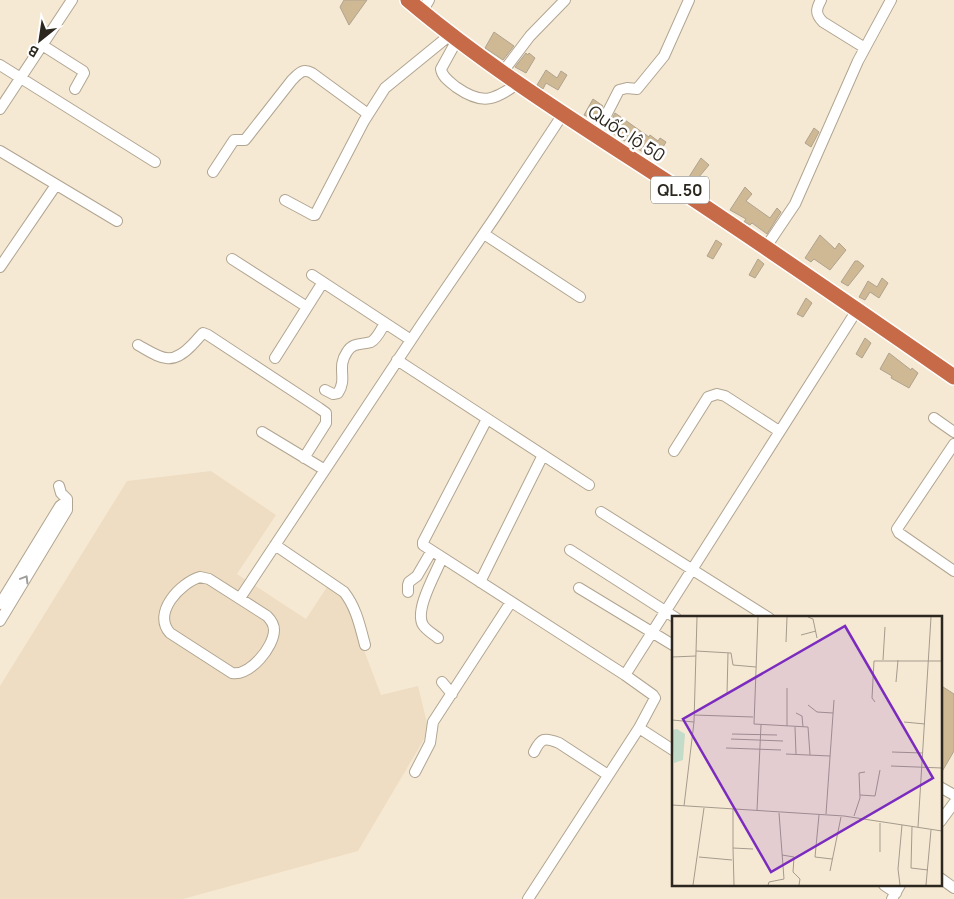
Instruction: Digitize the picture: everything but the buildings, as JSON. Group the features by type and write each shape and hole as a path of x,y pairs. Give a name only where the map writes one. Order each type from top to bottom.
{"highway":[{"name":"Quốc lộ 50","path":"408,0 426,6 454,37 502,73 766,247 954,378"}],"street":[{"path":"0,109 72,0"},
{"path":"502,73 530,36 566,0"},
{"path":"596,135 619,90 627,88 637,89 664,56 689,0"},
{"path":"821,0 816,8 818,17 822,22 864,48"},
{"path":"766,247 795,204 864,48 891,0"},
{"path":"454,37 441,69 442,74 452,84 476,98 484,100 502,95 518,84"},
{"path":"285,200 315,215 368,114 385,88 454,37"},
{"path":"42,45 83,71 84,74 74,89"},
{"path":"0,65 155,162"},
{"path":"213,172 234,140 245,140 301,71 308,70 368,114"},
{"path":"240,598 563,114"},
{"path":"0,151 117,221"},
{"path":"0,267 56,185"},
{"path":"484,234 580,297"},
{"path":"232,259 307,307"},
{"path":"312,275 411,340"},
{"path":"275,358 323,282"},
{"path":"625,676 857,310"},
{"path":"325,390 338,394 343,384 341,368 345,355 358,343 370,342 375,339 385,323"},
{"path":"138,345 168,360 177,357 192,346 203,333 208,334 320,408 326,413 326,423 304,458"},
{"path":"398,360 589,485"},
{"path":"674,452 708,397 717,394 725,396 779,431"},
{"path":"934,418 954,432"},
{"path":"487,419 423,542 425,548 512,602 625,676 655,698 639,728 528,899"},
{"path":"262,432 324,470"},
{"path":"954,444 897,529 899,533 954,571"},
{"path":"480,582 543,455"},
{"path":"0,621 6,600 67,510 67,499 61,493 59,486"},
{"path":"601,512 766,616"},
{"path":"275,545 344,592 350,599 358,616 365,644"},
{"path":"570,550 673,616"},
{"path":"408,592 408,585 417,576 431,552"},
{"path":"438,638 423,625 421,611 442,558"},
{"path":"200,577 209,578 240,598 267,616 272,621 274,631 271,640 252,668 232,673 165,628 164,622 169,603 181,587 191,580 200,577"},
{"path":"579,588 672,644"},
{"path":"416,772 430,743 433,722 512,602"},
{"path":"442,682 452,694"},
{"path":"639,728 672,749"},
{"path":"534,752 540,741 545,739 551,740 559,743 608,775"},
{"path":"942,819 954,803"},
{"path":"942,879 954,888"}],"shaded area":[{"path":"211,471 276,515 237,574 306,619 329,584 335,588 345,600 381,695 418,686 429,731 358,851 183,899 0,899 0,686 127,481"}]}
